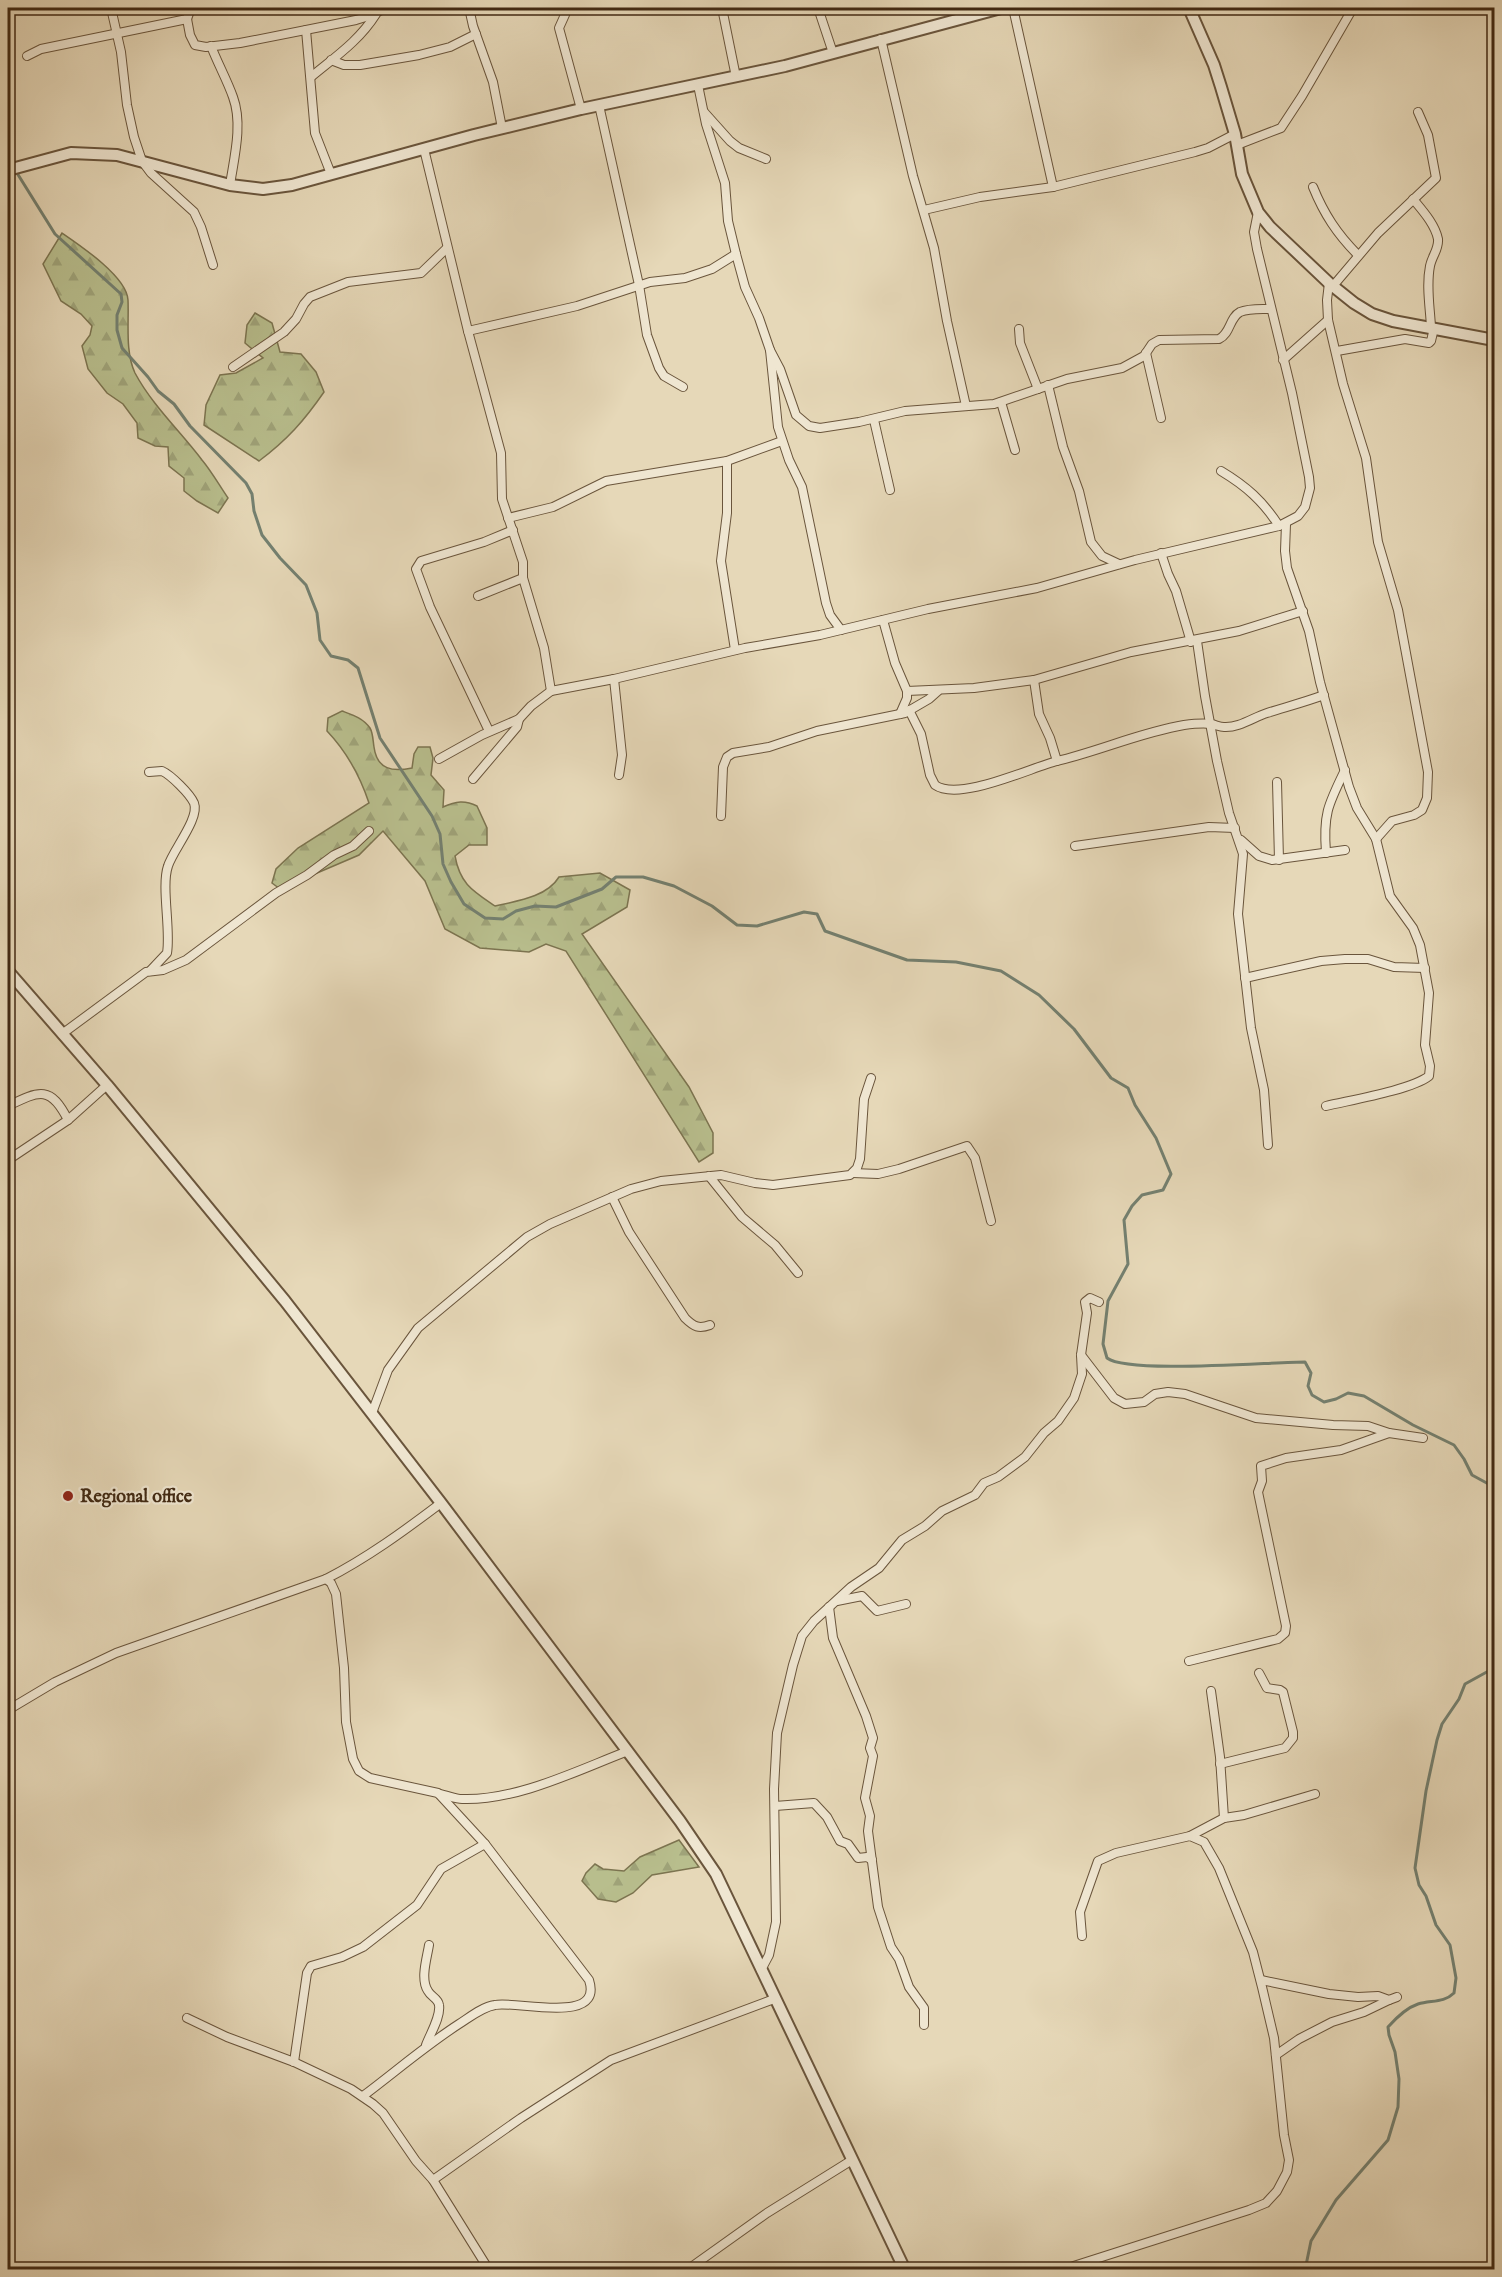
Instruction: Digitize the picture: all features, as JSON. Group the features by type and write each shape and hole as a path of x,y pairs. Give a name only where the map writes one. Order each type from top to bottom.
{"street":[{"path":"111,8 127,105 142,160 151,173 194,212 213,265"},
{"path":"191,8 187,19 190,35 195,45 211,46 306,30 369,16 386,8"},
{"path":"469,8 493,82 502,128"},
{"path":"568,8 560,28 581,109"},
{"path":"722,8 736,77"},
{"path":"818,8 833,53"},
{"path":"8,170 72,153 117,155 230,185 270,188 292,185 502,128 599,105 736,77 1001,8"},
{"path":"1013,8 1053,188"},
{"path":"1188,8 1214,64 1236,139 1242,174 1258,212 1270,227 1331,285 1372,314 1393,321 1494,340"},
{"path":"924,210 980,196 1053,188 1195,153 1236,139 1281,128 1353,8"},
{"path":"311,77 360,37 377,13"},
{"path":"27,56 41,50 187,19"},
{"path":"306,30 315,133 331,174"},
{"path":"331,60 344,65 360,65 450,47 476,34"},
{"path":"881,39 913,176 934,248 966,406"},
{"path":"211,46 236,105 236,144 230,185"},
{"path":"698,86 706,124 725,183 728,221 745,287 780,369 793,407 802,421 809,426 819,428 874,420 905,411 1001,402 1086,374 1122,368 1135,363 1152,344 1159,340 1219,339 1225,336 1233,317 1239,313 1271,309"},
{"path":"599,105 639,285 647,335 664,376 683,387"},
{"path":"703,110 730,141 739,148 766,159"},
{"path":"1376,839 1392,821 1414,815 1422,810 1428,798 1428,772 1398,610 1378,542 1366,458 1343,384 1328,320 1327,300 1331,285 1413,199 1432,183 1436,173 1428,135 1418,112"},
{"path":"424,149 468,331 501,453 502,499 523,562 523,578 544,648 550,691"},
{"path":"1313,187 1335,231 1358,255"},
{"path":"1337,351 1405,339 1429,343 1431,341 1428,287 1430,266 1438,242 1429,220 1413,199"},
{"path":"439,759 519,719 550,691 614,679 735,650 842,630 955,603 1037,588 1119,564 1283,525 1298,516 1305,507 1310,488 1309,477 1254,232 1258,212"},
{"path":"233,367 284,332 296,319 310,297 348,282 421,273 447,248"},
{"path":"468,331 577,306 639,285 685,278 712,269 736,254"},
{"path":"1283,360 1328,320"},
{"path":"1019,329 1020,343 1038,389"},
{"path":"770,350 777,419 782,441 804,494 826,603 830,615 842,630"},
{"path":"1146,353 1161,418"},
{"path":"1048,386 1063,447 1079,491 1091,542 1102,556 1119,564"},
{"path":"1001,402 1015,450"},
{"path":"874,420 890,490"},
{"path":"508,518 553,507 606,481 727,461 782,441"},
{"path":"727,461 727,513 721,561 735,650"},
{"path":"1221,471 1255,494 1283,525 1287,568 1303,611 1345,770 1358,808 1376,839 1390,896 1413,928 1420,945 1425,968 1429,1007 1425,1045 1430,1066 1429,1076 1424,1080 1389,1092 1326,1106"},
{"path":"489,732 430,607 416,569 421,561 484,542 513,530"},
{"path":"1161,554 1194,641 1218,761 1243,854 1238,914 1251,1028 1264,1090 1268,1145"},
{"path":"478,596 523,578"},
{"path":"907,691 974,688 1034,680 1131,652 1239,631 1303,611"},
{"path":"883,620 895,663 907,691 907,698 900,714"},
{"path":"614,679 622,755 619,775"},
{"path":"1034,680 1039,714 1057,761"},
{"path":"721,816 723,767 727,757 745,750 792,740 817,730 900,714 929,699 938,690"},
{"path":"909,710 921,734 930,775 935,785 941,789 957,789 987,784 1112,744 1183,725 1211,724 1224,728 1234,726 1324,695"},
{"path":"473,779 500,745 518,727 519,719"},
{"path":"1326,853 1324,826 1326,813 1345,770"},
{"path":"62,1034 150,971 167,952 167,869 195,810 194,802 173,778 162,771 149,772"},
{"path":"1277,782 1280,860"},
{"path":"1076,846 1209,827 1235,828"},
{"path":"150,971 163,970 186,960 276,893 313,871 334,855 353,846 369,831"},
{"path":"1238,837 1259,856 1272,860 1345,850"},
{"path":"1245,978 1321,961 1345,959 1368,959 1394,967 1425,968"},
{"path":"8,971 107,1085 285,1301 628,1751 716,1874 905,2270"},
{"path":"852,1173 860,1159 864,1099 871,1078"},
{"path":"8,1160 68,1120 107,1085"},
{"path":"8,1106 31,1096 42,1094 52,1096 62,1107 68,1120"},
{"path":"372,1413 388,1370 418,1328 527,1237 557,1220 631,1189 661,1181 722,1175 773,1185 852,1173 878,1174 967,1146 975,1158 991,1221"},
{"path":"709,1176 731,1204 775,1245 798,1273"},
{"path":"612,1197 629,1232 692,1326 698,1328 710,1325"},
{"path":"761,1970 769,1955 776,1922 774,1770 777,1733 793,1665 806,1629 851,1587 879,1568 910,1533 926,1526 942,1511 975,1495 984,1483 998,1477 1025,1457 1074,1398 1082,1374 1087,1313 1085,1302 1090,1298 1099,1302"},
{"path":"1082,1355 1114,1398 1125,1404 1144,1402 1155,1394 1168,1392 1185,1394 1256,1418 1368,1426 1423,1438"},
{"path":"1189,1660 1278,1639 1285,1633 1286,1626 1258,1492 1262,1484 1261,1466 1286,1458 1341,1450 1389,1432"},
{"path":"8,1710 55,1682 116,1653 326,1579 389,1542 441,1503"},
{"path":"326,1579 331,1583 336,1594 344,1668 346,1722 353,1759 359,1771 370,1778 460,1799 502,1796 533,1787 628,1751"},
{"path":"832,1605 862,1596 877,1611 906,1604"},
{"path":"832,1605 833,1638 867,1716 873,1738 870,1748 873,1756 865,1798 870,1821 868,1831 879,1907 884,1927 909,1986 924,2008 924,2025"},
{"path":"1220,1764 1286,1748 1293,1738 1283,1692 1266,1687 1259,1673"},
{"path":"1211,1691 1224,1818"},
{"path":"363,2097 425,2046 489,2006 503,2004 569,2008 581,2005 590,1995 589,1980 485,1844 438,1793"},
{"path":"1082,1936 1080,1912 1098,1861 1116,1852 1190,1836 1224,1818 1244,1815 1315,1794"},
{"path":"775,1806 814,1803 827,1817 840,1841 848,1844 858,1858 867,1857 872,1860"},
{"path":"1061,2270 1250,2210 1266,2203 1277,2191 1287,2172 1289,2160 1284,2135 1276,2055 1253,1952 1219,1868 1204,1842 1190,1836"},
{"path":"294,2062 307,1973 311,1966 342,1957 363,1947 417,1905 441,1869 485,1844"},
{"path":"425,2046 439,2007 436,1998 427,1990 424,1982 429,1945"},
{"path":"1260,1980 1298,1989 1393,1999 1364,2012 1332,2022 1299,2038 1276,2055"},
{"path":"433,2180 603,2064 774,1999"},
{"path":"187,2018 226,2037 294,2062 363,2097 383,2113 406,2148 433,2180 489,2270"},
{"path":"687,2270 767,2213 852,2160"}],"green space":[{"path":"62,233 112,272 126,291 129,347 135,373 158,407 206,465 228,498 218,513 184,491 184,478 169,466 168,447 155,446 138,438 137,423 123,404 107,393 88,369 82,346 90,335 92,326 81,314 61,301 43,264"},
{"path":"255,313 272,323 280,352 301,354 316,372 324,392 294,430 259,461 204,425 206,405 220,375 236,373 263,358 245,343 247,325"},
{"path":"342,711 361,719 370,728 376,755 382,765 387,768 398,770 412,768 414,754 418,747 430,747 433,758 431,775 444,790 443,807 460,802 477,806 487,828 487,845 469,845 455,856 464,880 474,891 495,906 539,894 554,884 559,877 600,873 630,890 627,907 582,934 689,1087 713,1133 713,1153 699,1162 566,951 546,944 529,952 480,948 445,929 425,881 383,831 359,855 280,889 272,883 276,869 298,848 369,803 352,765 341,747 327,731 328,718"},
{"path":"679,1840 699,1867 652,1875 633,1893 616,1902 598,1899 582,1881 595,1864 603,1869 624,1871 640,1857"}],"waterway":[{"path":"8,142 17,173 55,234 121,294 122,302 117,315 117,330 122,348 158,391 174,404 190,426 246,483 252,494 254,511 262,535 306,585 317,613 320,640 331,656 348,660 358,668 380,738 432,816 440,834 443,864 464,904 485,918 503,919 516,911 535,906 556,907 602,889 616,877 643,877 674,886 712,906 737,925 757,926 804,912 817,914 825,931 907,960 956,962 1001,971 1039,995 1074,1029 1111,1078 1128,1088 1135,1105 1156,1138 1171,1174 1163,1190 1142,1195 1124,1220 1128,1264 1108,1301 1103,1344 1107,1358 1120,1363 1169,1366 1305,1362 1311,1373 1308,1386 1312,1395 1324,1402 1348,1393 1364,1396 1413,1425 1454,1445 1472,1475 1494,1487"},
{"path":"1305,2270 1311,2241 1336,2200 1388,2140 1398,2107 1399,2079 1388,2027 1414,2006 1442,2000 1454,1993 1456,1978 1450,1945 1436,1925 1426,1896 1419,1885 1415,1868 1426,1791 1442,1724 1459,1699 1465,1684 1494,1668"}],"place":[{"name":"Regional office","path":"68,1496"}]}
